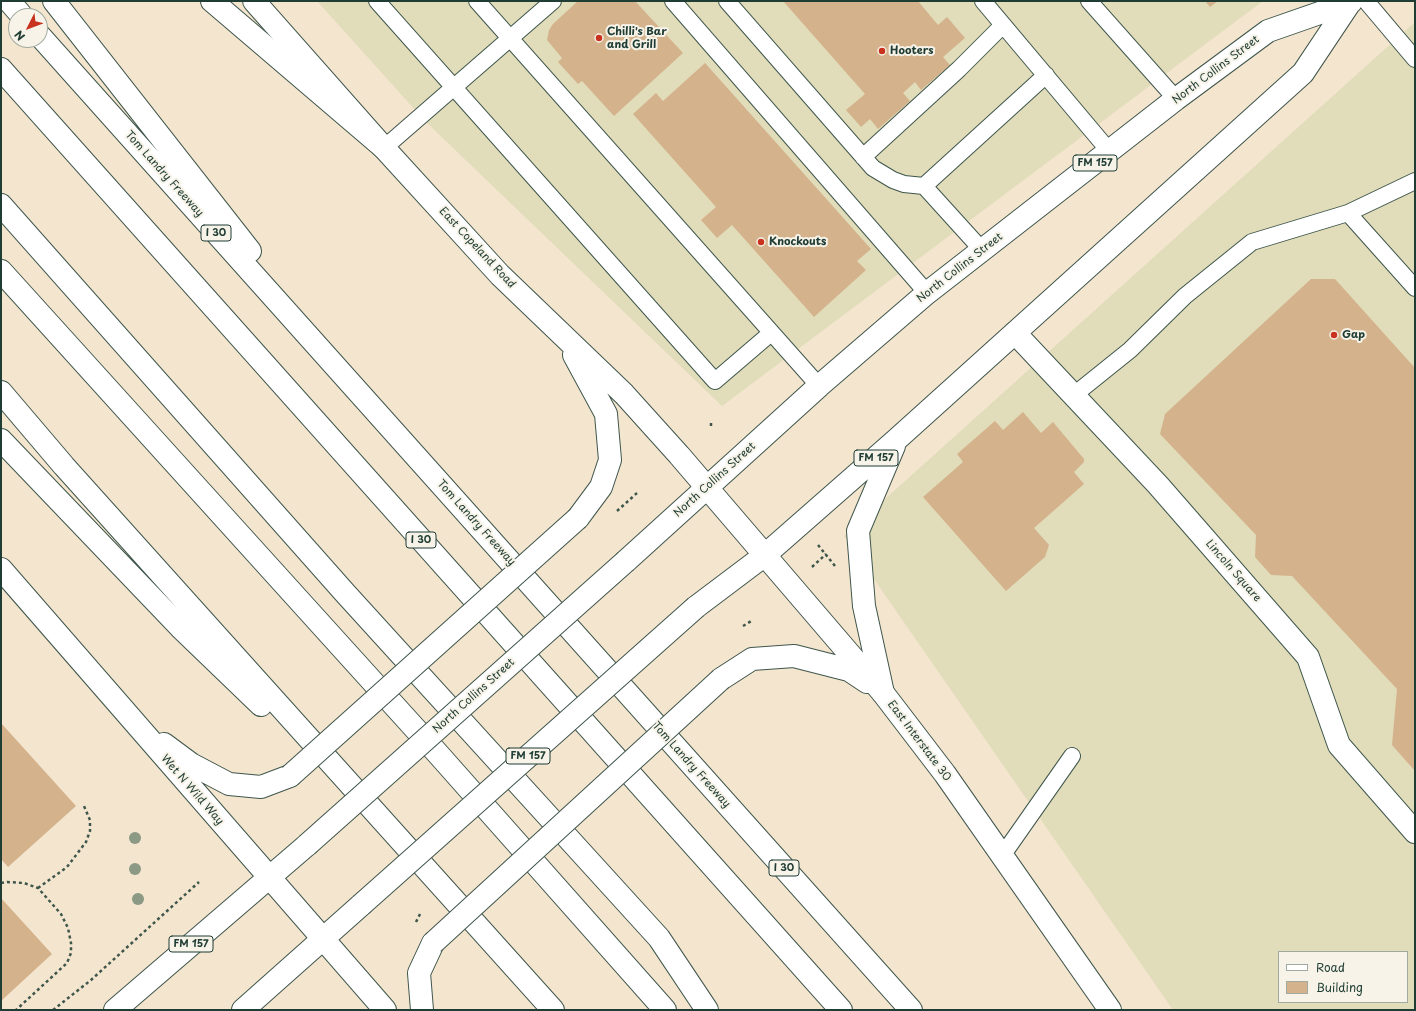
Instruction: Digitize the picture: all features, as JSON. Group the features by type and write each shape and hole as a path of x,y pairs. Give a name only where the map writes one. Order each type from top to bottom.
{"main road":[{"path":"54,1 392,430"},
{"path":"212,1 384,148"},
{"name":"East Copeland Road","path":"254,1 384,148 500,275 624,394 707,488"},
{"name":"North Collins Street","path":"115,1010 307,845 626,561 818,386 927,293 1110,152 1176,99 1268,30 1355,1"},
{"name":"FM 157","path":"243,1010 696,607 765,555 896,440 1303,73 1355,1"},
{"name":"Tom Landry Freeway","path":"48,45 912,1010"},
{"name":"I 30","path":"1,69 841,1010"},
{"path":"1,205 345,593 659,938 707,1010"},
{"path":"1,271 439,755 665,1010"},
{"name":"Lincoln Square","path":"1015,333 1158,485 1308,657 1339,745 1415,832"},
{"path":"134,722 191,764 229,784 261,787 290,776 578,518 601,487 610,460 606,414 565,338"},
{"path":"1,392 64,466 553,1010"},
{"path":"1,440 180,627 383,821"},
{"path":"883,693 864,606 858,531 896,440"},
{"name":"East Interstate 30","path":"707,488 883,693 945,774 1110,1010"},
{"name":"Wet N Wild Way","path":"1,569 385,1010"},
{"path":"422,1010 419,973 433,943 721,680 752,659 794,656 849,670 883,693"}],"lane":[{"path":"377,1 715,381 771,333"},
{"path":"477,1 818,386"},
{"path":"384,148 553,1"},
{"path":"673,1 927,293"},
{"path":"727,1 873,168 893,180 904,184 924,186 982,250"},
{"path":"983,1 1110,152"},
{"path":"1089,1 1176,99"},
{"path":"1355,1 1415,59"},
{"path":"863,157 959,69 1003,25"},
{"path":"924,186 1046,76"},
{"path":"1074,395 1130,350 1185,296 1252,242 1348,213 1415,181"},
{"path":"1348,213 1415,288"},
{"path":"1002,856 1072,756"}],"path":[{"path":"711,421 711,426"},
{"path":"818,545 838,571"},
{"path":"812,567 826,554"},
{"path":"743,626 753,620"},
{"path":"38,888 67,867 86,842 90,831 90,820 84,806"},
{"path":"53,1010 91,980 199,882"},
{"path":"1,883 24,883 38,888 61,914 68,928 71,953 67,963 16,1010"}],"shaded area":[{"path":"317,1 1263,1 722,406 426,122"},
{"path":"1415,22 1415,1010 1173,1010 844,536"}],"building":[{"path":"578,1 635,1 683,53 614,116 582,81 578,84 558,62 562,58 547,40 549,30 553,24"},
{"path":"783,1 918,1 938,25 947,17 965,38 943,57 950,65 921,90 915,82 903,93 910,101 878,129 870,119 861,127 846,110 865,94"},
{"path":"1205,1 1218,1 1210,7"},
{"path":"705,63 871,249 857,261 866,270 814,317 732,225 717,238 701,220 716,207 633,114 656,93 663,101"},
{"path":"1311,279 1335,279 1415,368 1415,771 1392,745 1397,689 1292,576 1271,575 1255,557 1256,535 1160,434 1165,414"},
{"path":"1023,412 1041,433 1053,422 1084,459 1084,462 1074,472 1084,484 1034,528 1049,545 1045,557 1006,591 923,497 963,462 957,454 995,421 1003,430"},
{"path":"1,723 76,806 8,867 1,859"},
{"path":"1,898 52,954 1,1001"}],"place":[{"name":"Chilli's Bar and Grill","path":"599,38"},
{"name":"Hooters","path":"882,51"},
{"name":"Knockouts","path":"761,242"},
{"name":"Gap","path":"1334,335"}]}
